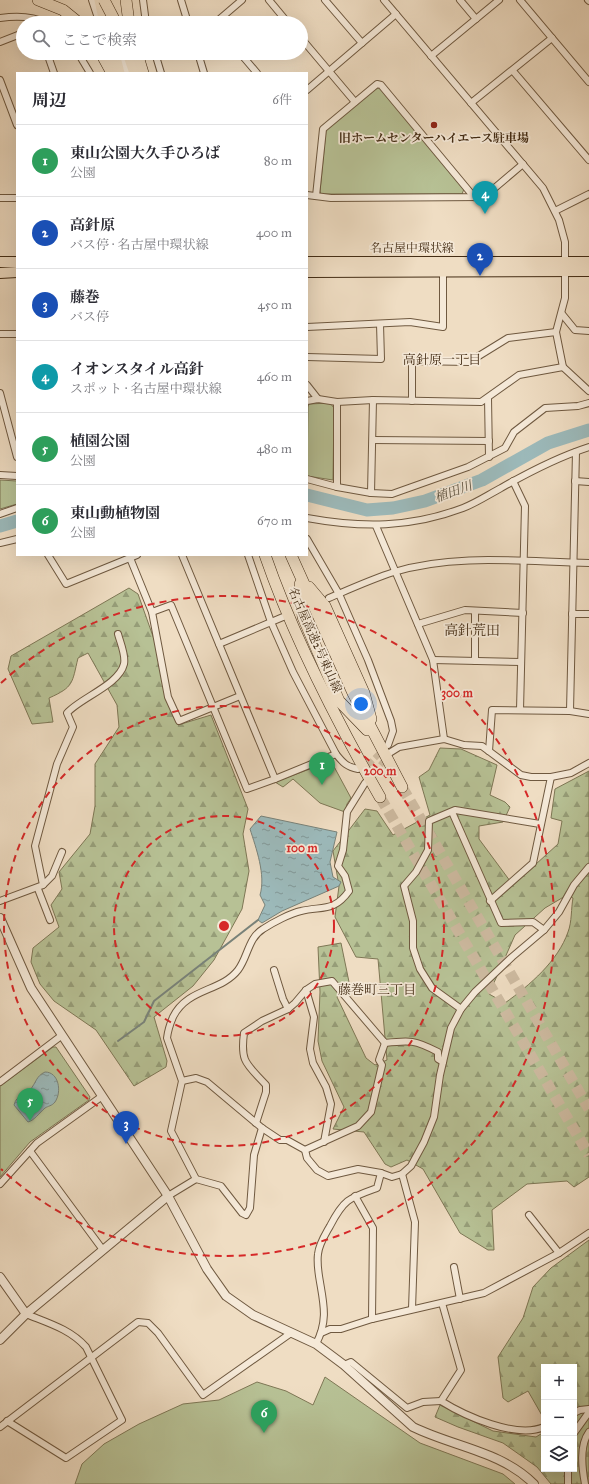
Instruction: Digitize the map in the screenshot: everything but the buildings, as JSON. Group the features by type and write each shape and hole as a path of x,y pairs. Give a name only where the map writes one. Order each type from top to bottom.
{"highway":[{"path":"38,0 63,10 70,16"},
{"path":"100,0 103,16"},
{"path":"104,0 112,16"},
{"path":"126,0 128,16"},
{"path":"105,60 111,72"},
{"path":"115,60 118,72"},
{"path":"130,60 135,72"},
{"path":"139,60 143,72"},
{"name":"名古屋高速2号東山線","path":"265,556 285,614 324,694 380,797"},
{"path":"272,556 283,588 285,614"},
{"name":"名古屋高速2号東山線","path":"291,556 376,741"},
{"path":"300,575 303,617 339,701 376,741 402,787"}],"main road":[{"path":"0,262 16,262"},
{"name":"名古屋中環状線","path":"308,262 566,267 589,271"},
{"name":"名古屋中環状線","path":"308,272 443,271 566,267 589,262"},
{"path":"0,273 16,272"}],"street":[{"path":"93,0 99,16"},
{"path":"104,0 110,16"},
{"path":"142,0 145,16"},
{"path":"181,0 186,16"},
{"path":"223,16 242,0"},
{"path":"269,0 282,16"},
{"path":"325,0 362,43"},
{"path":"384,0 543,188 555,211 565,242 565,298 556,332 563,367 589,391"},
{"path":"460,0 476,19"},
{"path":"431,56 499,0"},
{"path":"520,0 589,82"},
{"path":"308,89 396,14"},
{"path":"0,18 11,16 16,17"},
{"path":"0,42 16,36"},
{"path":"471,102 552,38"},
{"path":"308,46 355,102"},
{"path":"49,60 54,72"},
{"path":"82,60 89,72"},
{"path":"113,60 118,72"},
{"path":"124,60 128,72"},
{"path":"157,60 161,72"},
{"path":"200,60 204,72"},
{"path":"246,60 256,72"},
{"path":"512,71 589,160"},
{"path":"0,80 16,122"},
{"path":"316,196 323,129 374,85 378,84 381,85 474,197"},
{"path":"308,195 376,198 484,197 523,164"},
{"path":"555,211 589,194"},
{"path":"0,198 16,198"},
{"path":"308,327 410,322 443,327 443,271"},
{"path":"562,314 575,330 589,331"},
{"path":"308,357 381,359 380,324"},
{"path":"412,401 412,361 469,362 508,338 556,332"},
{"path":"0,334 16,334"},
{"path":"308,401 318,399 337,402 373,400 482,402 519,375 563,367"},
{"path":"308,386 318,399"},
{"path":"0,392 16,453"},
{"path":"488,398 489,457"},
{"path":"371,493 373,400"},
{"path":"337,402 337,487"},
{"path":"308,479 337,487 371,493 392,494 441,478 489,457 505,448 514,432 545,408 578,406 589,402"},
{"path":"373,440 489,441"},
{"path":"308,518 336,524 376,526 410,522 463,508 513,481 589,447"},
{"path":"570,711 576,452"},
{"path":"0,476 16,476"},
{"path":"513,481 525,506 520,710"},
{"path":"575,481 589,482"},
{"path":"0,514 16,508"},
{"path":"376,526 433,660 444,739"},
{"path":"0,543 16,539"},
{"path":"308,541 339,594 368,660 391,721 392,731 389,744 399,747"},
{"path":"49,556 66,584 135,556"},
{"path":"182,556 275,779"},
{"path":"248,556 271,622 293,672 336,754 344,764 351,768 358,769"},
{"path":"130,558 152,612 168,697 179,721 240,696"},
{"path":"329,598 395,572 454,561 506,560 524,562 589,563"},
{"path":"152,612 171,605 246,789 336,754"},
{"path":"418,624 465,610 523,613"},
{"path":"475,611 475,661"},
{"path":"219,644 271,622 285,614"},
{"path":"572,614 589,614"},
{"path":"50,920 41,887 35,846 57,764 73,727 67,713 100,691 115,678 124,665 123,653 118,634"},
{"path":"433,660 521,662"},
{"path":"489,751 492,710 570,711 589,714"},
{"path":"391,752 399,747 444,739 464,745 482,746 521,775 531,777 571,773 589,763"},
{"path":"490,901 533,863 551,776"},
{"path":"262,1128 254,1155 249,1213 246,1215 242,1213 221,1186 196,1179 171,1131 182,1081 167,1038 168,1030 177,1010 190,998 231,977 238,970 252,940 264,928 300,911 325,908 342,902 349,891 345,876 338,866 343,850 347,812 365,783"},
{"path":"461,1009 432,988 420,969 413,948 413,921 404,886 416,872 428,850 429,821 455,810 540,824"},
{"path":"452,812 501,923 532,922 544,930"},
{"path":"0,901 41,887 52,876 62,852"},
{"path":"182,1081 196,1078 207,1082 256,1124 280,1140 287,1140 305,1150 307,1158 317,1170 328,1176 358,1170 381,1173 392,1177 402,1174 411,1166 424,1142 434,1117 442,1062 451,1028 461,1009 475,992 512,957 544,930 559,912 574,885 589,867"},
{"path":"0,918 31,988 101,1097 168,1196 207,1269 226,1296 253,1315 316,1344 344,1365 413,1427 494,1456 512,1466 534,1484"},
{"path":"274,970 283,999 288,1009"},
{"path":"256,1124 266,1092 266,1086 248,1066 243,1056 244,1033 262,1021 288,1009 306,990 315,984 332,981 385,1043"},
{"path":"306,990 314,1017 310,1049 313,1063 326,1087 331,1104 324,1142"},
{"path":"0,1082 61,1036"},
{"path":"385,1043 410,1040 420,1043 438,1052 438,1059 442,1062"},
{"path":"305,1150 358,1126 371,1112 382,1064 379,1060 385,1043"},
{"path":"0,1184 37,1143 101,1097"},
{"path":"30,1151 103,1250"},
{"path":"316,1344 325,1319 318,1256 321,1243 337,1212 346,1201 377,1188 381,1173"},
{"path":"402,1174 415,1222 412,1310"},
{"path":"0,1340 26,1314 168,1196 196,1179"},
{"path":"355,1196 373,1228 372,1319"},
{"path":"529,1215 559,1253"},
{"path":"321,1333 330,1329 341,1329 372,1319 484,1293 559,1253 589,1234"},
{"path":"454,1267 460,1299"},
{"path":"0,1277 26,1314 70,1332 86,1348 122,1420 66,1458 7,1421"},
{"path":"441,1402 461,1370 442,1303"},
{"path":"0,1427 138,1322 148,1323 158,1333 203,1395 291,1332"},
{"path":"344,1365 351,1362 407,1408 423,1402 441,1402 460,1413 486,1424 522,1429 538,1430 541,1428"},
{"path":"577,1412 589,1410"},
{"path":"577,1428 589,1410"},
{"path":"585,1484 583,1471 583,1448 589,1432"},
{"path":"568,1472 568,1484"}],"green space":[{"path":"376,88 380,88 464,189 462,194 321,194 320,191 326,130"},
{"path":"330,403 334,408 333,480 308,476 309,404"},
{"path":"0,480 16,481 16,504 0,509"},
{"path":"129,588 138,594 155,642 166,698 178,725 211,715 248,809 243,834 249,871 242,909 214,960 193,986 154,1017 167,1061 166,1067 134,1086 96,1030 54,1001 40,984 31,962 33,948 59,927 51,905 62,889 59,872 90,834 95,806 95,764 119,727 117,705 88,653 78,658 73,679 68,687 49,698 53,722 32,724 8,669 11,656"},
{"path":"440,748 461,749 497,765 490,795 505,802 510,807 503,822 479,826 479,839 513,885 558,844 562,821 551,818 555,789 589,771 589,1177 574,1187 567,1181 527,1184 492,1210 494,1250 488,1250 460,1233 423,1169 407,1160 391,1167 385,1164 364,1132 333,1129 344,1107 322,1061 318,1041 320,992 318,947 341,943 349,982 337,997 366,1058 375,1065 387,1060 378,959 356,957 335,917 339,886 333,851 365,809 377,811 393,835 430,815 419,777 429,770","holes":["567,895 573,898 568,932 557,953 542,972 505,1003 489,994 515,935 545,908"]},
{"path":"331,761 351,798 347,804 345,812 320,803 293,779 283,787 275,782"},
{"path":"53,1047 56,1047 90,1097 89,1100 30,1142 0,1177 0,1086"},
{"path":"589,1240 589,1484 551,1484 541,1472 577,1472 577,1364 541,1364 541,1414 528,1391 508,1402 503,1398 498,1357 523,1318 533,1287 551,1268"},
{"path":"325,1377 420,1443 503,1474 515,1484 75,1484 82,1464 104,1444 139,1424 183,1404 219,1400 257,1382 286,1391 313,1405"},
{"path":"440,1405 493,1431 536,1437 541,1434 541,1472 537,1467 503,1443 435,1417"}],"water":[{"path":"261,816 337,832 330,862 333,877 341,882 339,886 282,911 262,923 258,920 265,905 260,895 262,887 261,870 250,829"},
{"path":"45,1072 53,1075 58,1083 59,1088 57,1098 54,1103 45,1108 35,1118 28,1122 14,1105 15,1101 28,1092 38,1078"}],"waterway":[{"name":"植田川","path":"308,495 367,510 393,508 425,501 482,480 548,443 589,430"},
{"name":"植田川","path":"0,526 16,521"},
{"path":"118,1041 144,1022 154,1001 258,920"}],"tunnel":[{"path":"360,768 369,764 384,749"},
{"path":"369,779 387,757"},
{"path":"402,787 589,1109"},
{"path":"380,797 589,1155"}],"place":[{"name":"旧ホームセンターハイエース駐車場","path":"434,125"},
{"name":"イオンスタイル高針","path":"485,214"},
{"name":"高針原","path":"480,276"},
{"name":"東山公園大久手ひろば","path":"322,785"},
{"name":"植園公園","path":"30,1121"},
{"name":"藤巻","path":"126,1144"},
{"name":"東山動植物園","path":"264,1433"}],"district":[{"name":"高針原一丁目","path":"442,359"},
{"name":"高針荒田","path":"472,630"},
{"name":"藤巻町三丁目","path":"377,989"}]}
